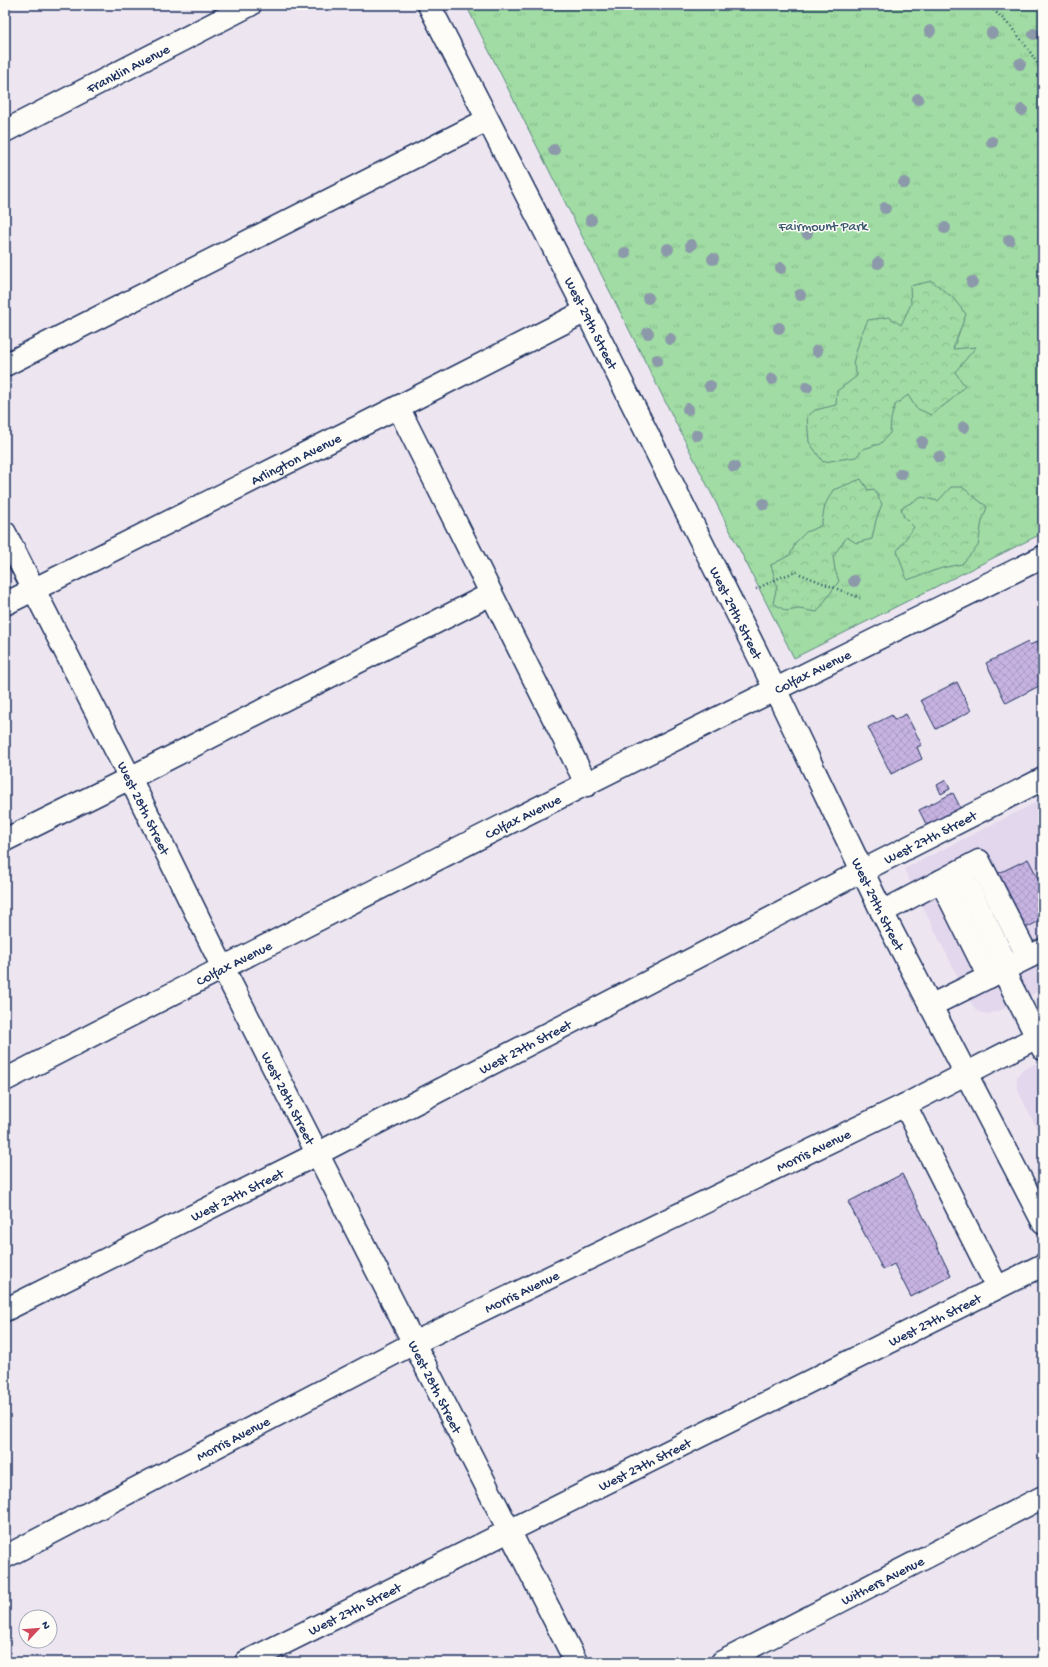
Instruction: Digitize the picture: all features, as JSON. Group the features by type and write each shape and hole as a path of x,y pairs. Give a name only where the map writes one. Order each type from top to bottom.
{"street":[{"name":"Franklin Avenue","path":"5,131 250,5"},
{"name":"West 29th Street","path":"429,5 586,311 776,689 882,912 965,1074 1040,1210"},
{"path":"5,365 487,120"},
{"name":"Arlington Avenue","path":"5,604 586,311"},
{"path":"398,407 587,785"},
{"name":"West 28th Street","path":"5,532 130,778 222,968 576,1662"},
{"name":"Colfax Avenue","path":"5,1080 222,968 776,689 1043,557"},
{"path":"5,840 491,594"},
{"name":"West 27th Street","path":"5,1310 317,1154 1043,780"},
{"path":"882,912 979,861 1035,954 930,1006"},
{"path":"960,871 1000,971"},
{"path":"941,881 1000,971 1041,1040"},
{"name":"Morris Avenue","path":"5,1557 414,1343 905,1105 965,1074 1041,1040"},
{"path":"905,1105 997,1287"},
{"name":"West 27th Street","path":"246,1662 1043,1265"},
{"name":"Withers Avenue","path":"722,1662 1043,1497"}],"path":[{"path":"987,5 999,16 1030,52 1043,74"},
{"path":"756,590 779,578 795,572 860,598"}],"shaded area":[{"path":"1043,799 1043,989 1001,1010 988,1014 982,1013 976,1010 969,999 904,869"},
{"path":"1043,1060 1043,1141 1020,1095 1017,1086 1017,1077 1021,1071"}],"green space":[{"name":"Fairmount Park","path":"466,5 1043,5 1043,533 794,658"},
{"path":"932,281 953,298 966,314 953,349 976,347 955,372 965,386 951,400 931,415 916,408 908,395 895,405 891,419 890,433 880,444 863,449 856,457 823,462 809,442 807,417 815,410 836,405 837,391 857,376 853,363 861,335 868,320 889,317 901,325 911,304 910,286"},
{"path":"861,479 868,490 874,489 882,504 876,520 872,539 856,543 847,537 833,556 835,570 839,581 817,612 799,609 786,611 773,603 777,586 771,565 790,555 796,542 806,532 821,526 825,505 833,490"},
{"path":"951,487 962,487 987,507 982,521 978,546 962,564 942,568 907,580 897,551 914,527 904,517 901,508 922,497 938,501"}],"building":[{"path":"1043,639 1043,684 1006,703 986,663 1028,642 1030,645"},
{"path":"957,682 971,711 936,729 921,700"},
{"path":"906,714 922,745 917,747 922,759 891,774 868,727 892,715 894,720"},
{"path":"946,780 950,789 941,794 937,785"},
{"path":"953,793 965,817 931,834 919,810"},
{"path":"1028,859 1043,888 1043,919 1026,928 1015,906 1011,906 995,875"},
{"path":"902,1174 937,1244 936,1245 951,1276 911,1297 894,1264 883,1270 848,1202"}]}
